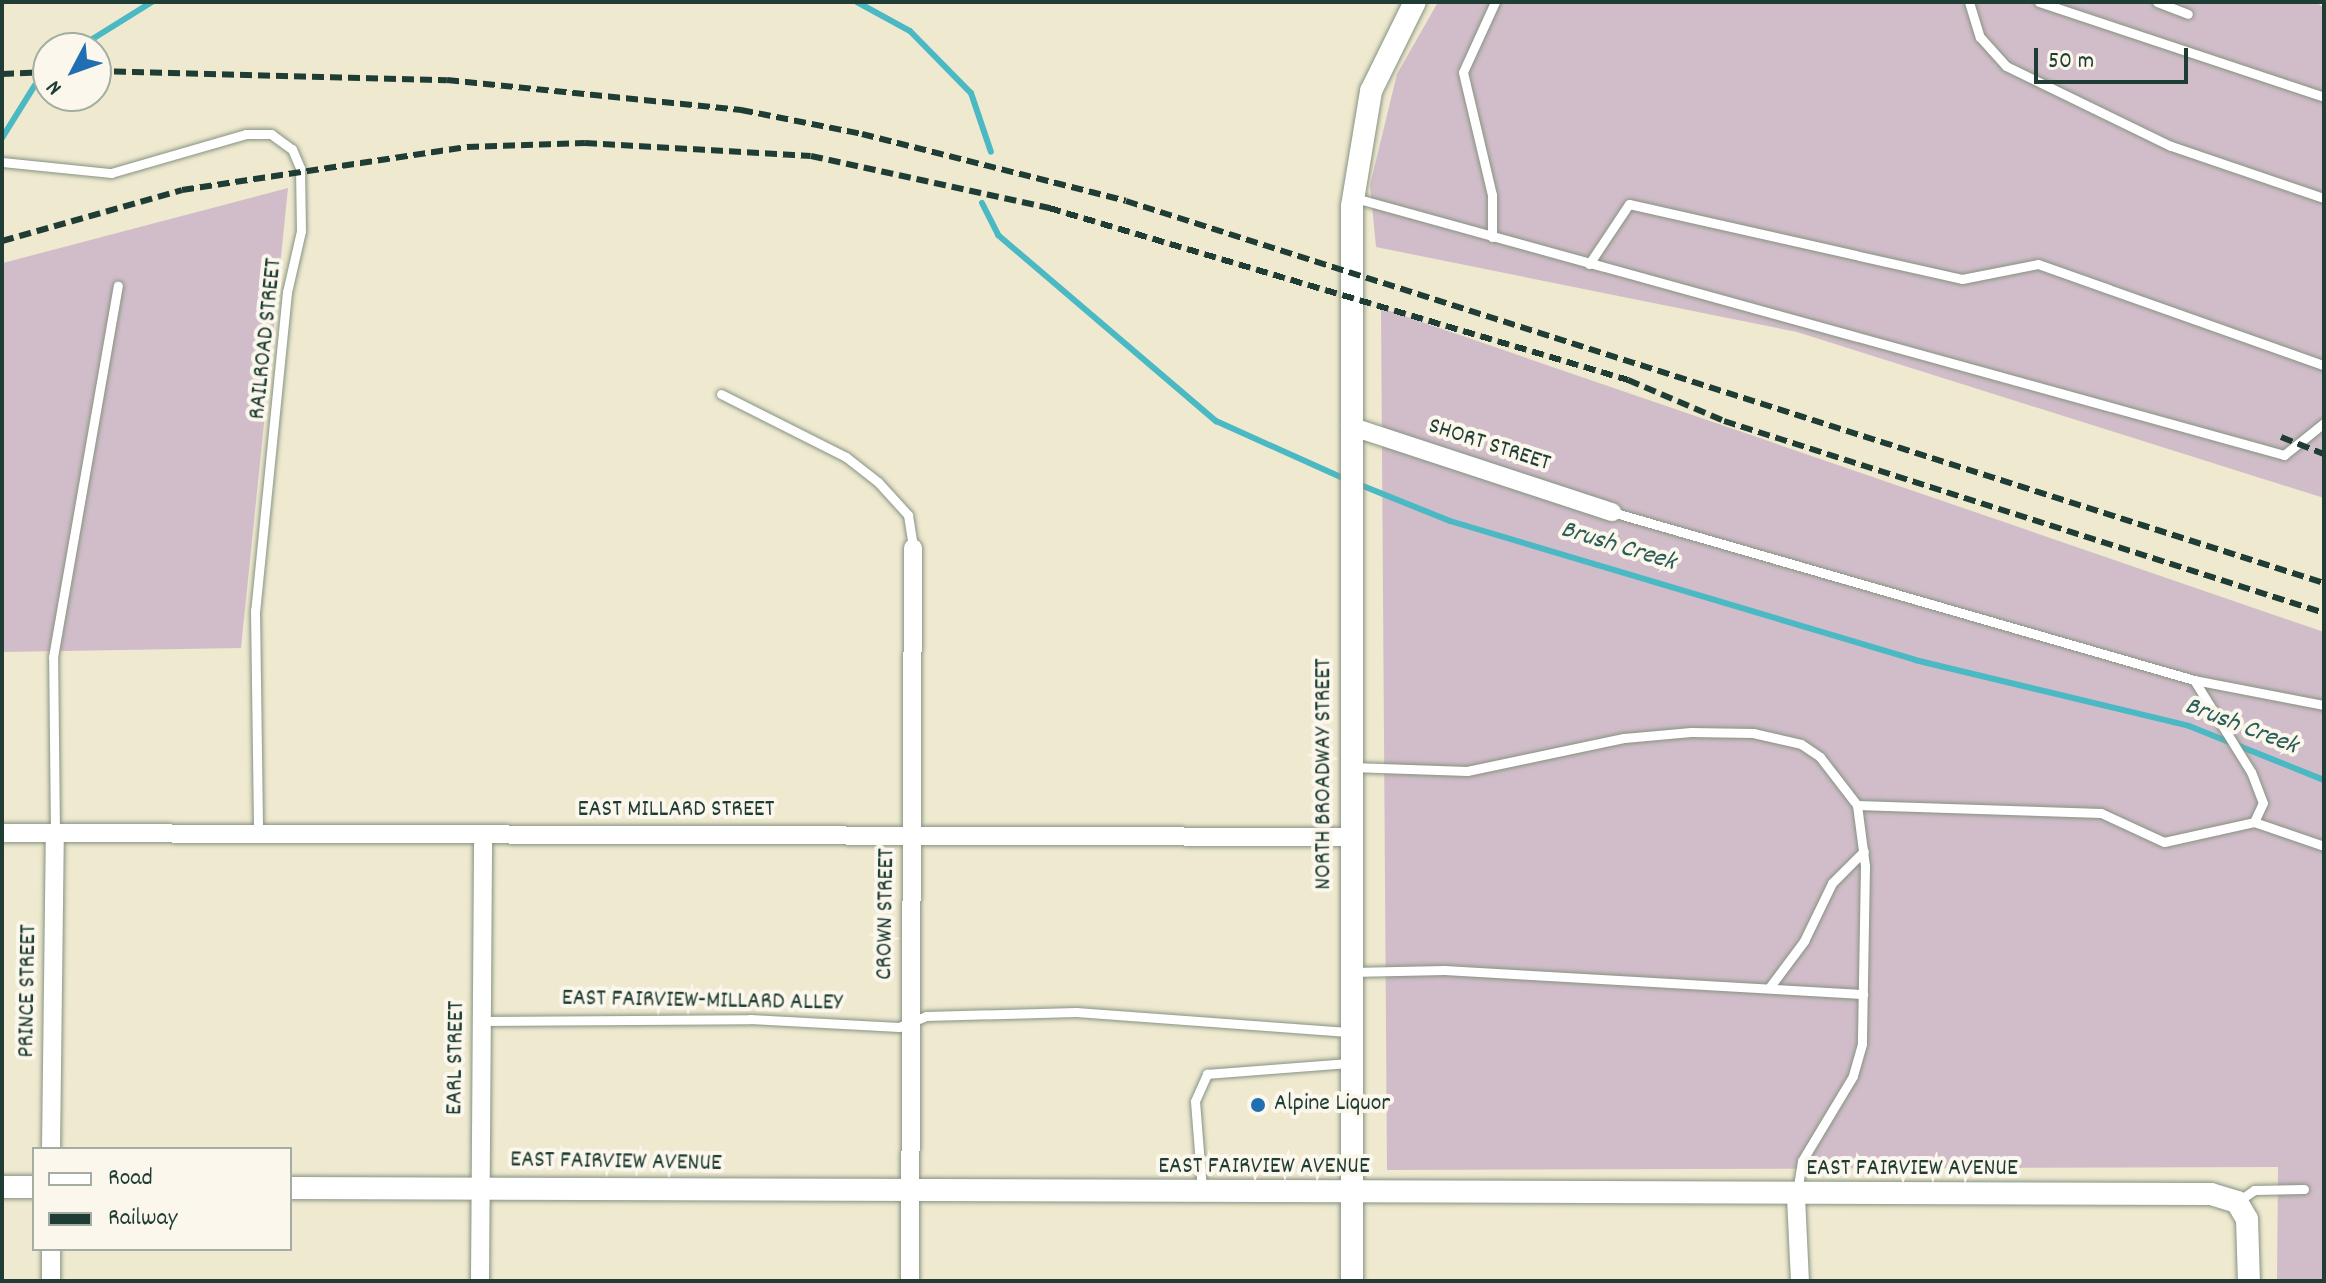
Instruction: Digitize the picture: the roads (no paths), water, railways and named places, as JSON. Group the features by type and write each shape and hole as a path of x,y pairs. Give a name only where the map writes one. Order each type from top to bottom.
{"street":[{"name":"NORTH BROADWAY STREET","path":"1352,1281 1350,268 1353,197 1371,91 1415,2"},
{"name":"SHORT STREET","path":"1350,426 1612,512"},
{"name":"CROWN STREET","path":"910,1281 913,548"},
{"name":"EAST MILLARD STREET","path":"2,833 1351,837"},
{"name":"PRINCE STREET","path":"51,1147 55,834"},
{"name":"EARL STREET","path":"480,1281 483,836"},
{"path":"2,1187 32,1187"},
{"name":"EAST FAIRVIEW AVENUE","path":"292,1188 1796,1197 2211,1194 2237,1202"},
{"path":"1796,1197 1800,1281"},
{"path":"2237,1202 2250,1231 2249,1281"},
{"path":"51,1251 51,1281"}],"lane":[{"path":"1492,237 1492,195 1463,72 1495,2"},
{"path":"1969,2 1980,37 2006,66 2171,146 2324,198"},
{"path":"2039,2 2324,97"},
{"path":"2157,2 2188,14"},
{"name":"RAILROAD STREET","path":"3,162 111,173 246,134 271,134 292,149 300,168 301,231 287,292 255,610 258,834"},
{"path":"1353,197 2284,455 2324,423"},
{"path":"1589,264 1629,204 1962,279 2038,264 2324,365"},
{"path":"55,834 53,657 118,286"},
{"path":"721,394 821,443 878,482 908,515 913,548"},
{"path":"1612,512 2194,680 2324,705"},
{"path":"2194,680 2251,772 2263,803 2254,822"},
{"path":"1351,767 1467,771 1624,738 1753,733 1801,744 1857,805 1864,851 1863,994 1853,1076 1802,1161 1796,1197"},
{"path":"1857,805 2101,813 2164,842 2254,822 2324,846"},
{"path":"1769,988 1804,941 1832,883 1864,851"},
{"path":"1351,972 1863,994"},
{"name":"EAST FAIRVIEW-MILLARD ALLEY","path":"482,1021 910,1023 926,1016 1076,1012 1351,1032"},
{"path":"1203,1194 1195,1101 1207,1074 1351,1063"},
{"path":"2237,1202 2254,1190 2304,1189"}],"waterway":[{"name":"Brush Creek","path":"104,32 152,2"},
{"name":"Brush Creek","path":"857,2 910,31 971,93 991,152"},
{"name":"Brush Creek","path":"2,138 32,90"},
{"name":"Brush Creek","path":"982,203 998,235 1216,421 1347,480"},
{"name":"Brush Creek","path":"1358,484 1450,521 1915,660 2189,726 2324,780"}],"railway":[{"path":"112,71 447,80 741,110 862,134 1126,201 2324,583"},
{"path":"2,74 32,73"},
{"path":"2,241 182,190 467,147 585,143 811,156 1049,208 1628,380 1724,421 2324,613"},
{"path":"2281,437 2324,454"}],"place":[{"name":"Alpine Liquor","path":"1258,1105"}]}
